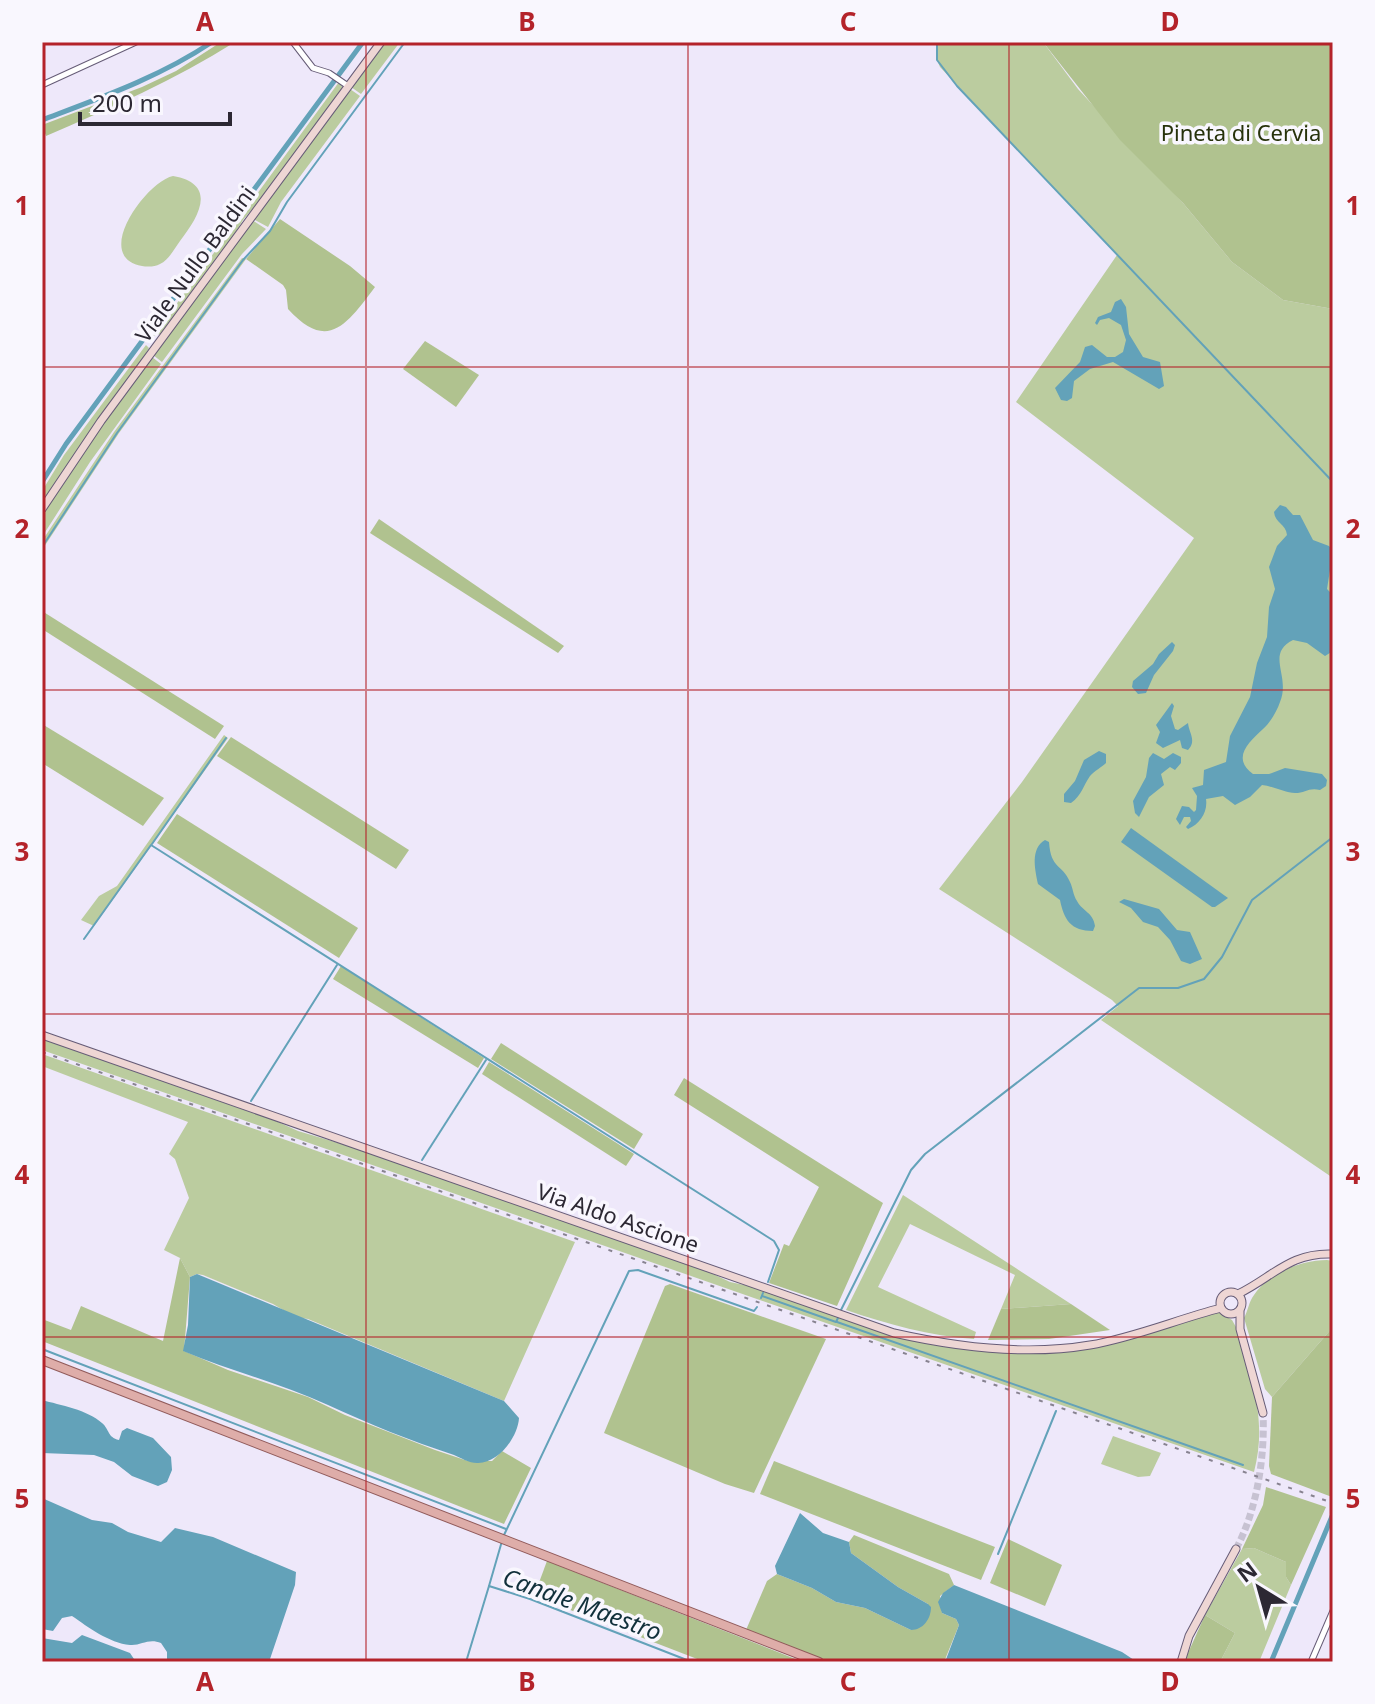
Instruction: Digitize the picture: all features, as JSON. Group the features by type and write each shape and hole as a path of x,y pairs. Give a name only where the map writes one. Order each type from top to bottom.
{"main road":[{"path":"42,1360 819,1662"}],"street":[{"path":"42,85 136,42"},
{"path":"293,42 313,68 329,73 346,84"},
{"name":"Viale Nullo Baldini","path":"42,509 101,421 346,84 381,42"},
{"name":"Via Aldo Ascione","path":"42,1035 839,1314 927,1341 970,1347 1045,1349 1091,1345 1194,1315 1220,1304 1228,1292 1238,1294"},
{"path":"1263,1413 1240,1329 1238,1294 1301,1257 1315,1253 1333,1254"},
{"path":"1230,1315 1241,1307 1265,1277"},
{"path":"1220,1304 1240,1329"},
{"path":"1181,1662 1189,1636 1236,1549"},
{"path":"1311,1662 1333,1611"},
{"path":"1329,1621 1333,1628"}],"green space":[{"path":"221,42 235,42 166,81 46,136 42,125 142,87 176,71"},
{"path":"384,42 400,42 361,94 351,87"},
{"path":"937,42 1043,42 1078,89 1183,203 1232,262 1283,300 1333,309 1333,1178 1101,1020 1118,1006 1112,1000 939,889 1022,782 1194,538 1016,402 1117,255 940,67"},
{"name":"Pineta di Cervia","path":"1043,42 1333,42 1333,309 1283,300 1232,262 1183,203 1120,140"},
{"path":"339,82 343,88 243,220 163,333 153,336"},
{"path":"350,89 360,96 281,202 268,227 253,219"},
{"path":"173,176 196,186 200,194 198,212 193,222 163,262 146,267 128,260 122,249 129,220 150,191"},
{"path":"280,219 350,266 375,287 346,322 336,328 326,331 302,322 288,309 283,285 246,259"},
{"path":"252,220 266,229 242,254 162,362 153,355"},
{"path":"242,258 246,259 119,433 42,550 42,541 114,432"},
{"path":"425,341 479,375 456,407 403,369"},
{"path":"146,345 149,348 144,357 42,505 42,491 64,455"},
{"path":"152,357 161,364 90,462 42,537 42,515 101,426"},
{"path":"379,519 564,646 558,653 370,533"},
{"path":"42,611 224,726 215,739 42,629"},
{"path":"42,724 164,798 143,826 42,763"},
{"path":"224,735 228,738 94,926 81,920 99,896 117,886"},
{"path":"231,737 409,850 396,869 217,756"},
{"path":"177,814 358,928 339,958 157,843"},
{"path":"341,966 484,1058 478,1068 333,979"},
{"path":"42,1039 730,1282 908,1339 984,1351 1015,1352 1091,1346 1219,1312 1232,1320 1236,1327 1256,1399 1259,1434 1254,1472 42,1050"},
{"path":"501,1043 643,1134 634,1149 491,1059"},
{"path":"42,1054 575,1242 504,1401 308,1319 295,1317 273,1304 203,1275 190,1277 180,1258 164,1250 189,1198 175,1159 169,1154 188,1122 42,1066"},
{"path":"489,1062 634,1154 626,1166 482,1074"},
{"path":"684,1078 883,1203 837,1306 769,1283 784,1244 789,1246 819,1187 674,1095"},
{"path":"903,1195 1071,1304 1001,1309 1015,1275 910,1224 878,1287 976,1332 974,1339 909,1329 846,1310"},
{"path":"180,1258 190,1277 184,1351 468,1461 492,1461 502,1451 531,1468 504,1524 42,1341 42,1319 71,1330 81,1306 163,1341"},
{"path":"1333,1261 1333,1327 1272,1397 1265,1389 1244,1318 1252,1297 1277,1274 1307,1262"},
{"path":"670,1284 826,1339 754,1493 725,1484 604,1433 665,1286"},
{"path":"1071,1304 1110,1330 1049,1339 988,1340 1001,1309"},
{"path":"1333,1327 1332,1497 1271,1474 1269,1466 1272,1397"},
{"path":"1113,1436 1161,1453 1150,1476 1138,1477 1101,1464"},
{"path":"774,1461 995,1547 981,1580 760,1494"},
{"path":"1266,1487 1326,1507 1291,1585 1286,1577 1286,1562 1254,1548 1242,1549 1263,1505"},
{"path":"854,1535 949,1574 954,1585 940,1596 942,1613 956,1619 959,1625 944,1662 828,1662 746,1630 767,1581 777,1574 836,1602 865,1608 911,1630 928,1604 851,1553 849,1542"},
{"path":"1008,1539 1062,1565 1045,1606 990,1583"},
{"path":"1254,1548 1286,1562 1286,1577 1291,1585 1259,1662 1220,1662 1235,1633 1205,1615 1242,1549"},
{"path":"547,1561 803,1662 705,1662 534,1596"},
{"path":"1205,1615 1235,1633 1220,1662 1184,1662"}],"water":[{"path":"1121,299 1126,307 1129,334 1143,357 1160,362 1164,386 1159,389 1113,362 1090,369 1074,381 1072,398 1061,400 1055,388 1080,362 1085,347 1092,345 1107,357 1123,352 1126,340 1121,325 1109,318 1100,320 1097,325 1095,323 1098,317 1111,312 1115,302"},
{"path":"1280,505 1293,515 1300,515 1313,540 1329,546 1333,551 1327,589 1333,595 1333,651 1325,656 1307,643 1293,640 1285,646 1279,659 1283,683 1280,702 1268,724 1244,750 1243,762 1253,774 1269,774 1285,768 1322,774 1327,780 1326,786 1320,790 1295,793 1262,785 1250,797 1235,805 1223,796 1206,799 1202,817 1188,829 1190,817 1184,817 1180,825 1176,819 1182,806 1194,812 1196,810 1197,796 1192,788 1203,785 1204,770 1226,762 1230,736 1250,697 1257,663 1267,637 1269,607 1275,589 1269,567 1277,546 1287,535 1274,512"},
{"path":"1172,642 1175,645 1173,651 1154,675 1146,693 1138,694 1132,687 1133,681"},
{"path":"1172,703 1171,716 1175,729 1188,723 1192,740 1188,750 1182,748 1180,740 1163,748 1156,743 1160,732 1156,725"},
{"path":"1099,751 1106,754 1106,763 1090,776 1075,800 1064,802 1064,794 1075,781 1084,760"},
{"path":"1153,753 1164,759 1173,753 1181,757 1181,763 1175,770 1170,767 1161,774 1164,785 1149,797 1139,817 1133,801 1146,777 1149,758"},
{"path":"1131,828 1228,898 1212,907 1121,842"},
{"path":"1045,840 1049,842 1054,862 1067,876 1077,901 1092,918 1093,931 1079,929 1070,923 1060,900 1038,884 1035,854"},
{"path":"1124,899 1159,909 1177,930 1190,932 1202,959 1190,964 1181,961 1170,940 1158,927 1143,922 1131,908 1119,902"},
{"path":"197,1274 504,1401 519,1418 511,1441 492,1459 471,1462 183,1351 188,1325 190,1277"},
{"path":"42,1400 89,1415 102,1423 115,1439 119,1440 122,1431 127,1428 153,1438 171,1457 172,1470 167,1482 158,1486 132,1476 114,1462 94,1455 42,1453"},
{"path":"42,1498 92,1520 112,1523 128,1532 161,1542 175,1528 213,1537 296,1572 295,1585 269,1662 167,1662 167,1652 161,1643 122,1644 99,1634 72,1616 62,1618 53,1631 42,1629"},
{"path":"800,1513 823,1533 849,1542 851,1553 928,1604 931,1611 926,1623 911,1630 865,1608 836,1602 777,1574 775,1566"},
{"path":"954,1585 1122,1652 1137,1662 945,1662 959,1625 956,1619 942,1613 938,1602 943,1593"},
{"path":"82,1635 130,1653 136,1662 42,1662 42,1638 72,1643"}],"waterway":[{"path":"42,120 151,76 212,42"},
{"path":"42,482 66,444 363,42"},
{"path":"42,547 117,433 243,260 270,231 287,202 405,42"},
{"path":"937,42 937,60 957,86 1333,482"},
{"path":"152,844 226,738"},
{"path":"840,1312 911,1170 925,1154 1139,988 1178,988 1204,979 1222,957 1252,900 1333,837"},
{"path":"84,939 151,845 774,1241 779,1250 768,1282"},
{"path":"251,1101 337,965"},
{"path":"422,1160 486,1060"},
{"path":"504,1535 629,1271 638,1270 754,1311 757,1307"},
{"path":"761,1298 763,1293"},
{"path":"762,1296 836,1322 838,1318"},
{"path":"837,1322 1243,1465"},
{"path":"42,1349 506,1529"},
{"path":"998,1554 1056,1411"},
{"path":"1271,1662 1333,1514"},
{"path":"489,1586 502,1541"},
{"name":"Canale Maestro","path":"466,1662 489,1586 692,1662"}],"tunnel":[{"path":"1236,1549 1258,1483 1263,1447 1263,1413"}],"railway":[{"path":"42,1052 1333,1503"}]}
